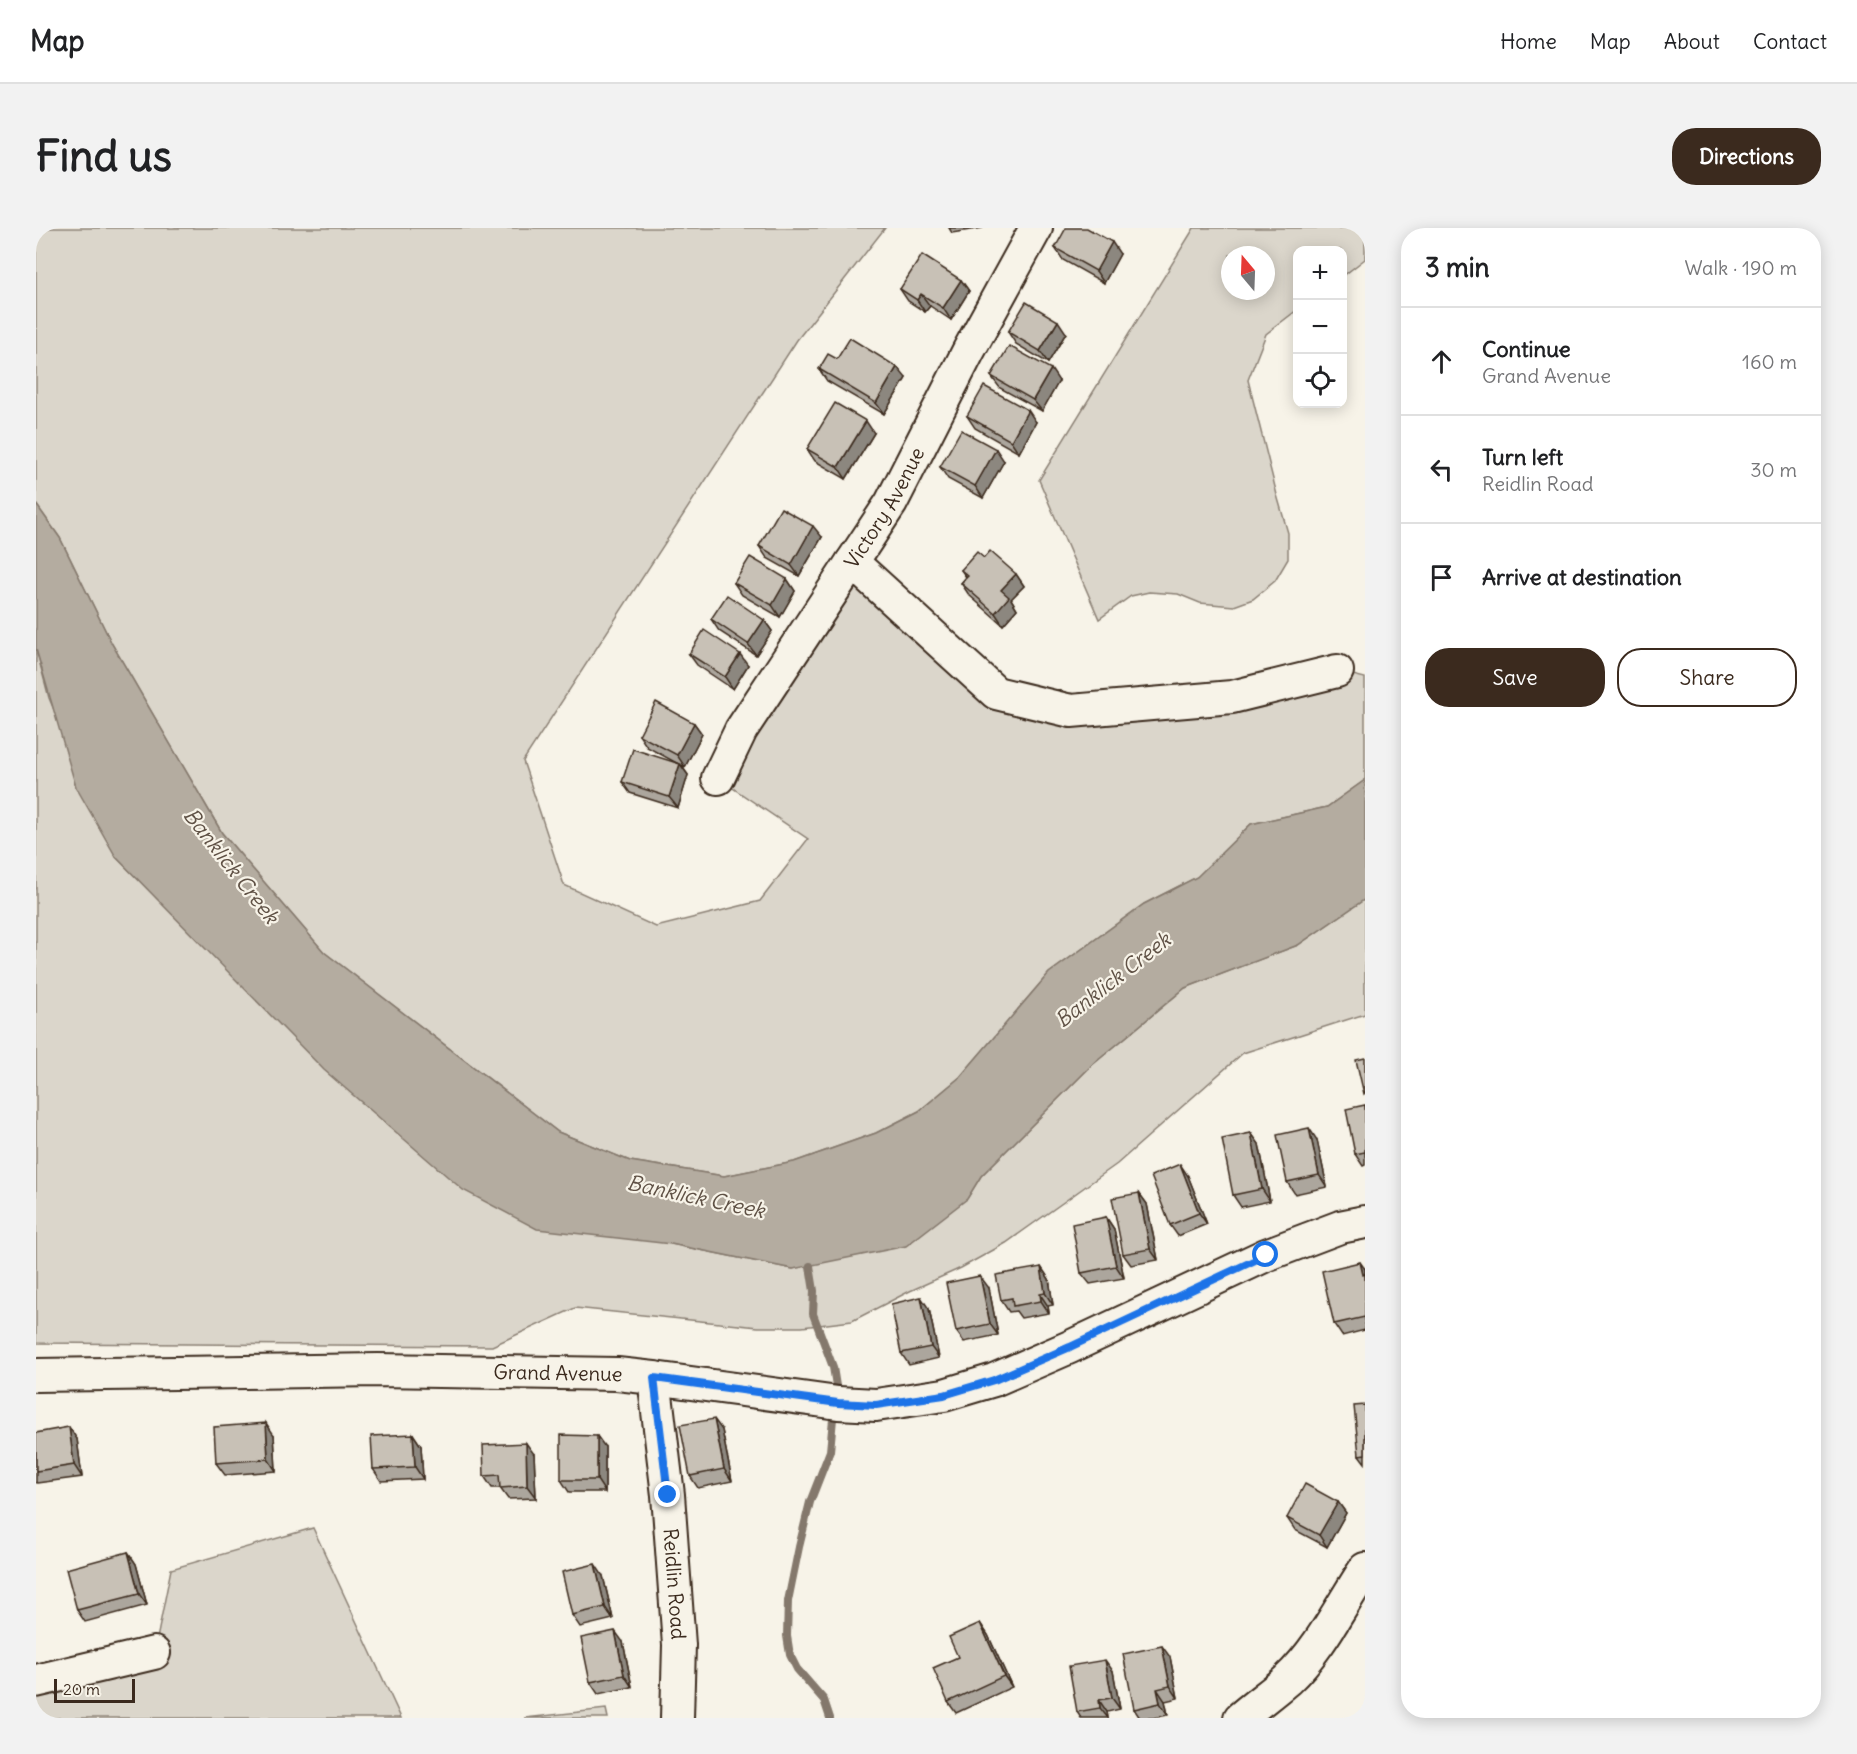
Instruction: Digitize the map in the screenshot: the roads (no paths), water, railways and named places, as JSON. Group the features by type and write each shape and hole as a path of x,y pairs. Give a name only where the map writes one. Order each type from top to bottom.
{"street":[{"name":"Victory Avenue","path":"718,778 741,730 891,503 969,350 1036,228"},
{"path":"852,562 996,693 1071,711 1232,697 1337,671"},
{"name":"Grand Avenue","path":"36,1375 378,1370 617,1374 838,1403 876,1405 944,1395 994,1380 1266,1255 1340,1227 1365,1222"},
{"name":"Reidlin Road","path":"654,1378 668,1495 678,1634 677,1718"},
{"path":"1240,1718 1288,1679 1309,1655 1335,1619 1365,1569"},
{"path":"36,1681 154,1653"}],"water":[{"name":"Banklick Creek","path":"36,504 60,538 112,644 222,833 324,952 558,1132 630,1161 724,1176 794,1162 876,1133 919,1111 960,1077 1049,973 1144,904 1197,877 1251,824 1327,807 1365,780 1365,899 1298,945 1185,988 1091,1066 981,1176 967,1199 906,1246 793,1269 671,1244 537,1229 463,1190 324,1070 116,857 76,787 36,649"}],"waterway":[{"path":"810,1266 814,1291 813,1314 833,1367 835,1396"},
{"path":"830,1718 824,1700 797,1669 790,1655 787,1636 788,1601 799,1547 810,1502 830,1451 834,1408"}]}
